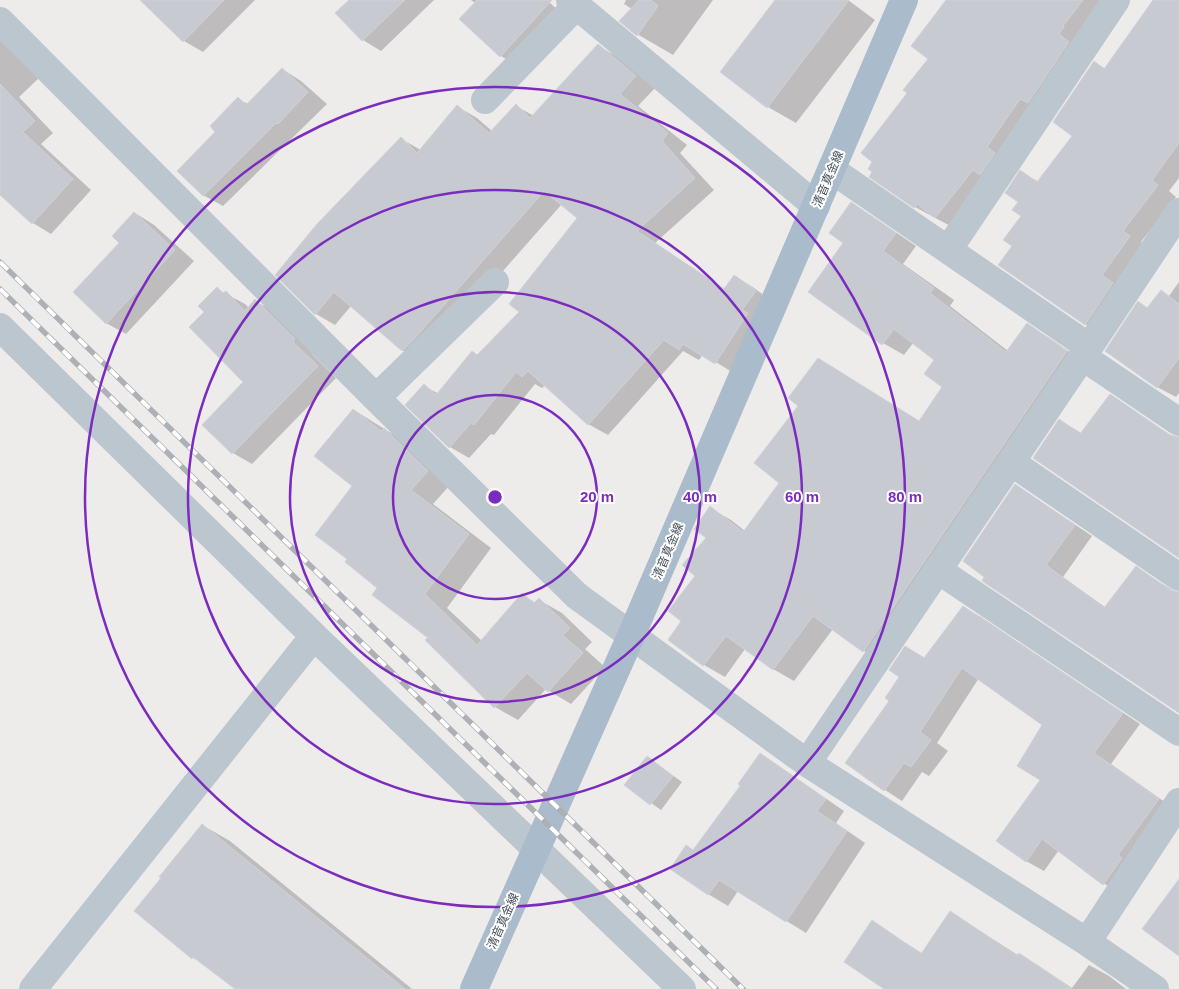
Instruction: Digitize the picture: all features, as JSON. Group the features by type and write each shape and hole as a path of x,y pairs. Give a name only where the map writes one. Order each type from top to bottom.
{"main road":[{"name":"清音真金線","path":"474,989 631,636 904,0"}],"street":[{"path":"0,11 11,0"},
{"path":"948,250 1116,0"},
{"path":"485,100 573,3 816,206"},
{"path":"0,21 376,398 577,596 807,763 1087,942 1155,989"},
{"path":"832,170 948,250 1179,422"},
{"path":"807,763 1177,219"},
{"path":"376,398 495,282"},
{"path":"0,328 314,636 682,989"},
{"path":"1011,462 1179,577"},
{"path":"938,570 1179,732"},
{"path":"32,989 314,636"},
{"path":"1087,942 1178,804"}],"building":[{"path":"140,0 224,0 183,42"},
{"path":"349,0 405,0 362,41 335,13"},
{"path":"477,0 552,0 500,57 459,19"},
{"path":"639,0 651,0 658,6 637,36 619,21"},
{"path":"775,0 849,0 767,108 720,72"},
{"path":"946,0 1083,0 1059,34 1069,42 1028,103 1020,99 987,147 995,153 980,175 973,170 935,218 917,204 914,208 869,177 872,172 868,169 872,162 861,153 907,93 903,90 928,59 911,46"},
{"path":"1153,0 1179,0 1179,143 1152,180 1158,185 1123,231 1130,236 1102,275 1113,283 1085,325 998,265 1012,246 1003,240 1021,216 1012,210 1018,202 1005,193 1020,170 1037,182 1072,136 1053,122 1094,61 1104,69"},
{"path":"598,44 636,76 620,94 668,133 662,141 695,178 637,231 724,289 734,275 756,291 742,310 748,313 715,364 683,344 679,350 664,340 588,425 528,371 522,377 516,372 474,425 471,423 449,448 405,405 424,384 436,395 472,351 477,355 519,312 509,304 577,218 544,191 402,351 334,292 315,315 275,275 317,224 401,137 417,153 457,105 489,133 516,104 530,118"},
{"path":"282,68 308,92 278,124 276,123 203,196 177,171 215,132 210,126 238,97 246,105"},
{"path":"0,84 35,121 23,132 73,179 32,224 0,195"},
{"path":"851,202 896,233 883,251 934,288 930,293 1006,352 1027,323 1067,351 863,652 813,616 773,670 726,636 703,666 668,640 681,621 668,611 695,576 682,565 706,538 694,529 710,506 743,532 779,483 754,463 798,406 788,398 818,358 919,421 942,387 924,374 934,360 894,329 882,345 808,292 843,243 829,233"},
{"path":"134,212 175,250 106,324 73,292 119,243 112,236"},
{"path":"217,287 223,293 226,291 245,311 255,299 295,339 293,342 318,366 232,454 202,425 243,382 189,327 204,312 198,306"},
{"path":"1161,290 1179,304 1179,358 1157,388 1105,351 1138,301 1147,308"},
{"path":"1110,394 1170,435 1179,437 1179,558 1033,458 1059,419 1080,434"},
{"path":"353,409 381,431 384,428 428,471 411,490 469,534 425,594 477,645 522,593 534,603 539,598 570,628 563,635 583,653 548,692 527,673 494,708 425,640 428,638 372,595 377,588 345,562 347,559 315,535 352,486 314,456"},
{"path":"1015,484 1075,525 1046,565 1104,608 1136,566 1170,590 1179,592 1179,713 982,581 984,577 963,561"},
{"path":"963,606 1123,713 1094,753 1159,799 1118,855 1122,858 1103,885 1042,839 1026,862 996,841 1040,780 1017,766 1042,725 962,668 920,732 931,740 911,767 904,763 884,791 845,763 889,701 885,698 899,677 889,670 905,646 924,658"},
{"path":"760,753 826,799 817,811 847,831 786,922 719,880 708,895 670,869 686,845 693,850 740,786 738,784"},
{"path":"647,756 673,776 650,805 624,785"},
{"path":"202,824 405,989 235,989 193,957 192,959 134,911"},
{"path":"1179,879 1179,956 1142,929"},
{"path":"950,911 1017,956 1019,953 1072,989 884,989 844,962 872,920 921,954"}],"railway":[{"path":"0,262 743,989"},
{"path":"0,289 716,989"}]}
